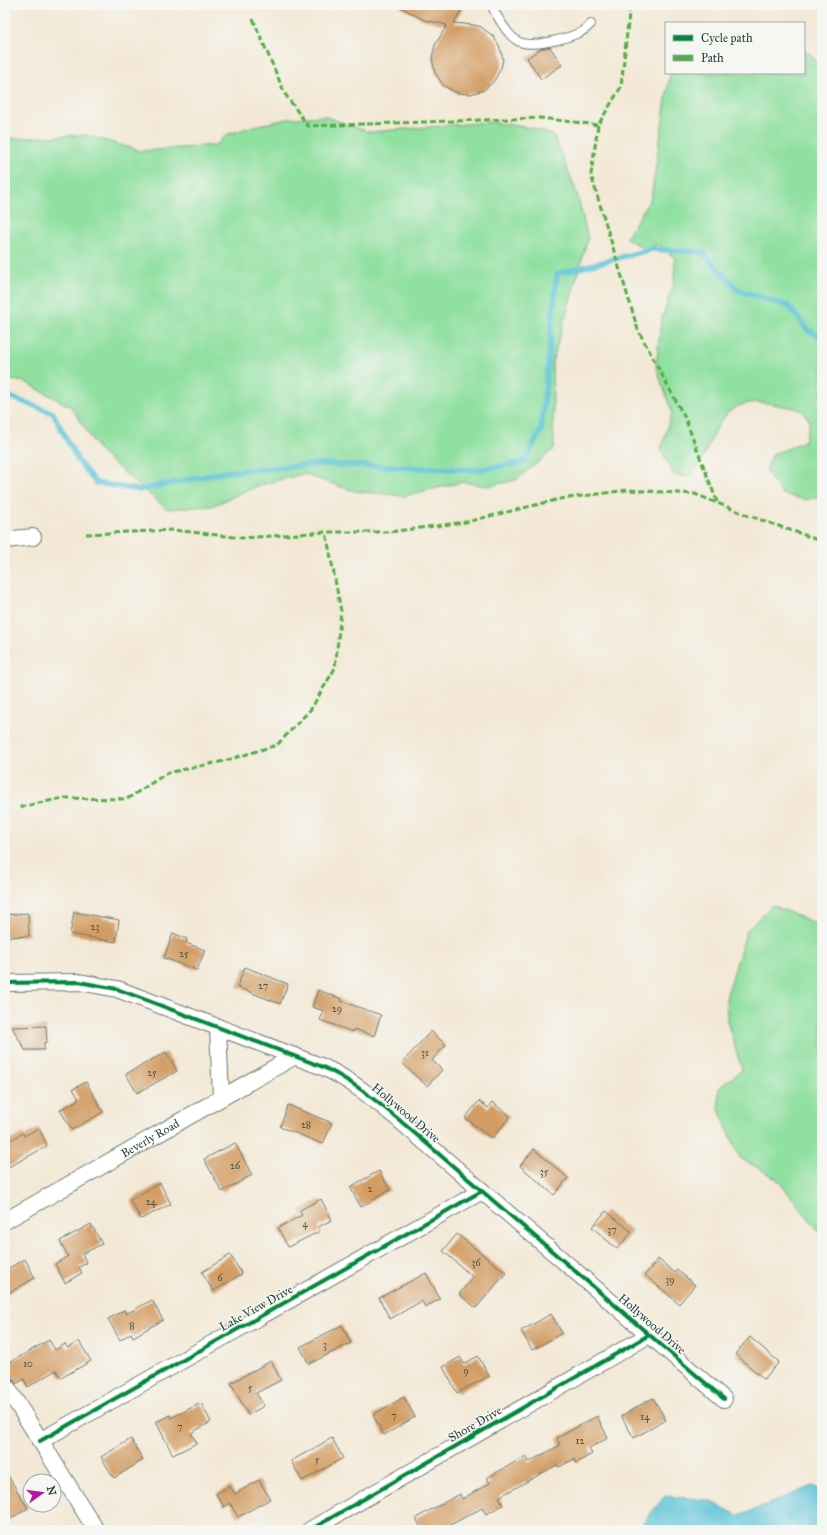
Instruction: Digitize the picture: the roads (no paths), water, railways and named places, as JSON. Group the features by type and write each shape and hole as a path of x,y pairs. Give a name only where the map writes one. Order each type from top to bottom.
{"street":[{"path":"5,540 33,537"},
{"name":"Hollywood Drive","path":"5,983 79,982 98,984 135,995 338,1074 362,1090 397,1118 724,1399"},
{"path":"218,1027 220,1098"},
{"name":"Beverly Road","path":"5,1221 295,1056"},
{"name":"Lake View Drive","path":"40,1441 482,1192"},
{"name":"Shore Drive","path":"310,1530 649,1335"},
{"path":"5,1384 96,1530"}],"lane":[{"path":"491,5 503,25 516,41 524,43 534,44 564,38 582,32 591,24"}],"water":[{"path":"812,1486 822,1490 822,1530 637,1530 665,1496 709,1500 739,1516"}],"waterway":[{"path":"5,395 53,413 78,461 96,483 139,490 225,472 321,464 478,470 524,462 541,431 557,274 652,249 702,252 738,290 788,306 809,331 822,337"}]}
